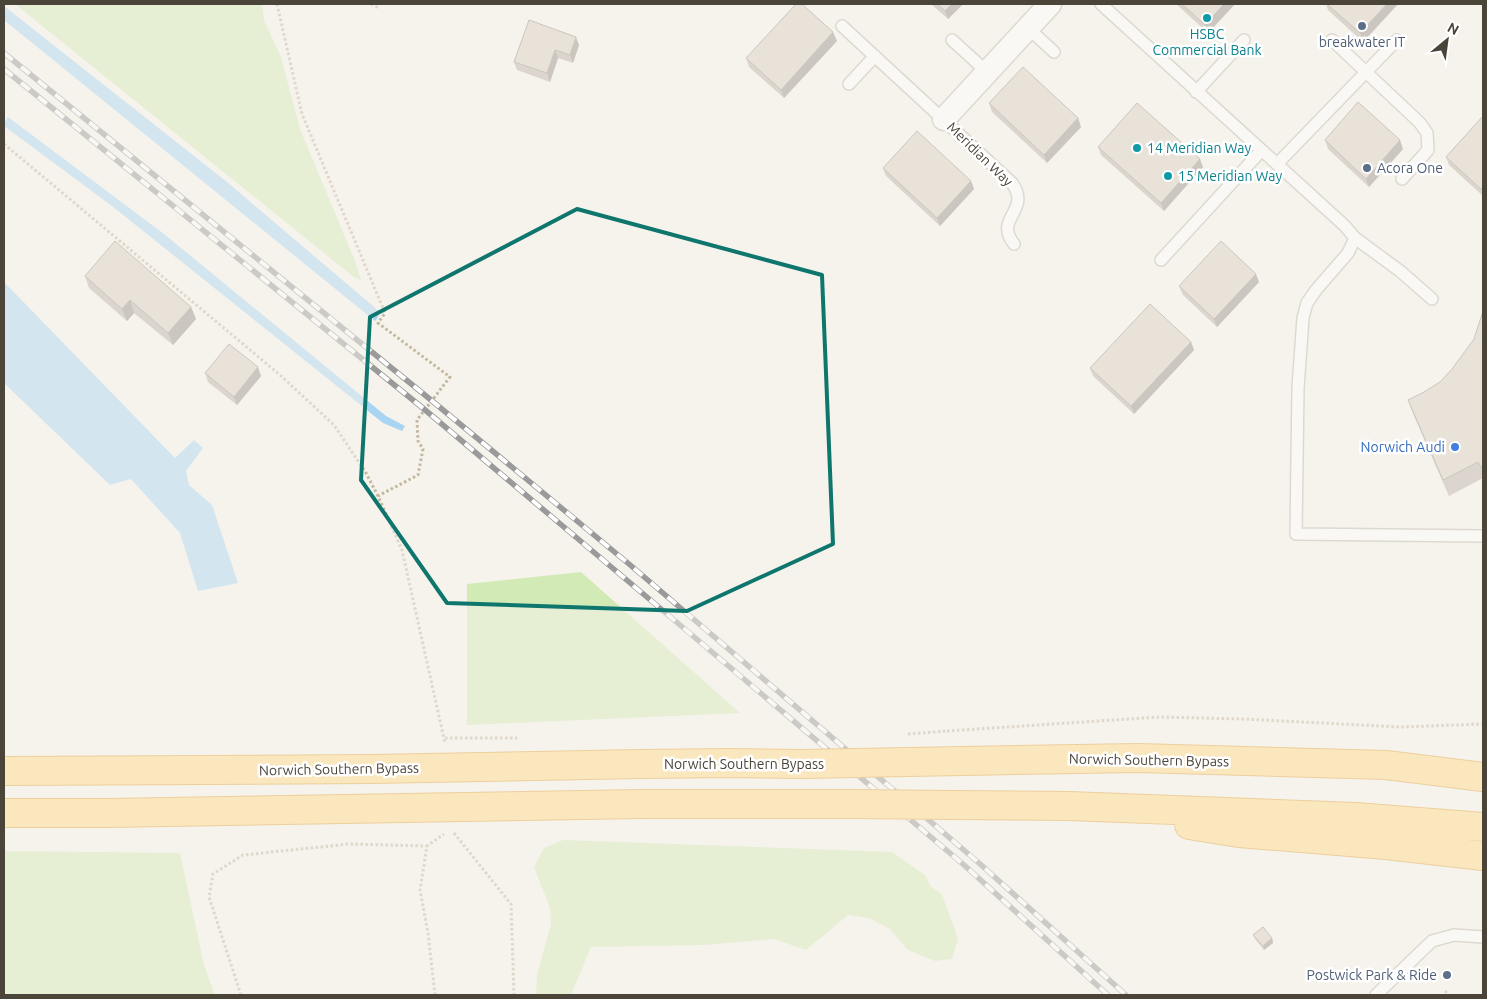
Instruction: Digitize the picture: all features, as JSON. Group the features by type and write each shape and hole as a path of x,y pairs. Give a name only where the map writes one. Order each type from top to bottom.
{"highway":[{"name":"Norwich Southern Bypass","path":"4,771 362,769 729,762 803,764 1138,758 1386,766 1483,777"},
{"path":"4,813 642,804 1069,806 1356,817 1483,827"},
{"path":"1069,806 1239,833 1386,845 1483,856"}],"street":[{"name":"Meridian Way","path":"944,119 986,71 1050,4"}],"lane":[{"path":"1101,4 1345,226 1355,238 1400,271 1432,300"},
{"name":"Meridian Way","path":"842,26 1012,183 1018,191 1017,206 1010,218 1007,229 1014,244"},
{"path":"1028,28 1054,52"},
{"path":"952,40 986,71"},
{"path":"1196,92 1244,40"},
{"path":"1332,40 1420,123 1427,133 1428,150 1402,179"},
{"path":"1277,164 1397,40"},
{"path":"849,84 875,56"},
{"path":"1161,260 1261,150"},
{"path":"1355,238 1348,253 1316,290 1308,303 1303,318 1298,388 1296,534 1483,536"},
{"path":"1376,995 1432,941 1454,935 1483,937"}],"path":[{"path":"277,4 302,114 385,313 378,322 450,376 417,420 418,441 423,449 418,475 378,496"},
{"path":"371,4 377,7 379,4"},
{"path":"4,144 280,374 334,425 366,473 402,550 445,738 445,747"},
{"path":"947,731 1159,718 1242,719 1401,726 1483,724"},
{"path":"241,995 209,898 212,874 243,855 349,844 427,846 451,830 511,904 514,995"},
{"path":"427,846 420,890 428,933 435,995"},
{"path":"1444,991 1449,995"}],"highlighted area":[{"path":"577,209 822,275 833,544 687,611 447,603 361,480 370,317"}],"green space":[{"path":"15,4 262,4 264,20 281,57 300,129 355,261 361,280 355,278"},
{"path":"581,572 740,713 467,725 467,584"},
{"path":"563,840 892,852 925,875 930,886 942,894 958,939 952,959 935,961 908,950 890,929 869,918 848,915 806,950 774,939 704,945 591,947 571,995 536,995 537,975 551,924 550,908 534,867 544,848"},
{"path":"4,851 180,853 204,965 215,995 4,995"}],"water":[{"path":"4,6 227,182 380,312 377,319 375,321 4,20"},
{"path":"8,117 164,234 386,416 405,426 402,431 383,423 112,206 4,126"},
{"path":"4,282 175,458 194,440 203,448 186,471 189,485 212,505 238,583 198,591 180,533 131,479 110,485 4,383"}],"building":[{"path":"796,4 802,4 833,32 781,90 746,58"},
{"path":"937,4 952,4 945,11"},
{"path":"1182,4 1224,4 1205,25"},
{"name":"breakwater IT","path":"1327,4 1387,4 1360,33"},
{"path":"529,20 576,37 570,55 555,50 547,73 514,62"},
{"path":"1023,67 1078,118 1044,155 989,103"},
{"name":"Acora One","path":"1358,102 1400,140 1366,179 1325,140"},
{"path":"1137,103 1200,159 1161,203 1098,147"},
{"path":"1483,116 1483,187 1481,189 1446,157"},
{"path":"917,131 971,181 937,218 883,168"},
{"path":"115,241 191,307 168,333 130,300 122,309 85,276"},
{"path":"1221,241 1256,274 1214,319 1179,286"},
{"path":"1150,304 1191,342 1131,406 1090,368"},
{"name":"Norwich Audi","path":"1483,311 1483,470 1478,462 1443,480 1408,400 1440,382 1452,369 1474,339"},
{"path":"229,344 258,367 234,397 205,373"},
{"path":"1263,927 1272,938 1263,946 1253,935"}],"railway":[{"path":"4,53 431,400 629,564 979,863 1126,995"},
{"path":"4,69 424,409 964,865 1108,995"}],"place":[{"name":"HSBC Commercial Bank","path":"1207,18"},
{"name":"breakwater IT","path":"1362,26"},
{"name":"14 Meridian Way","path":"1137,148"},
{"name":"Acora One","path":"1367,168"},
{"name":"15 Meridian Way","path":"1168,176"},
{"name":"Norwich Audi","path":"1455,447"},
{"name":"Postwick Park & Ride","path":"1447,975"}]}
